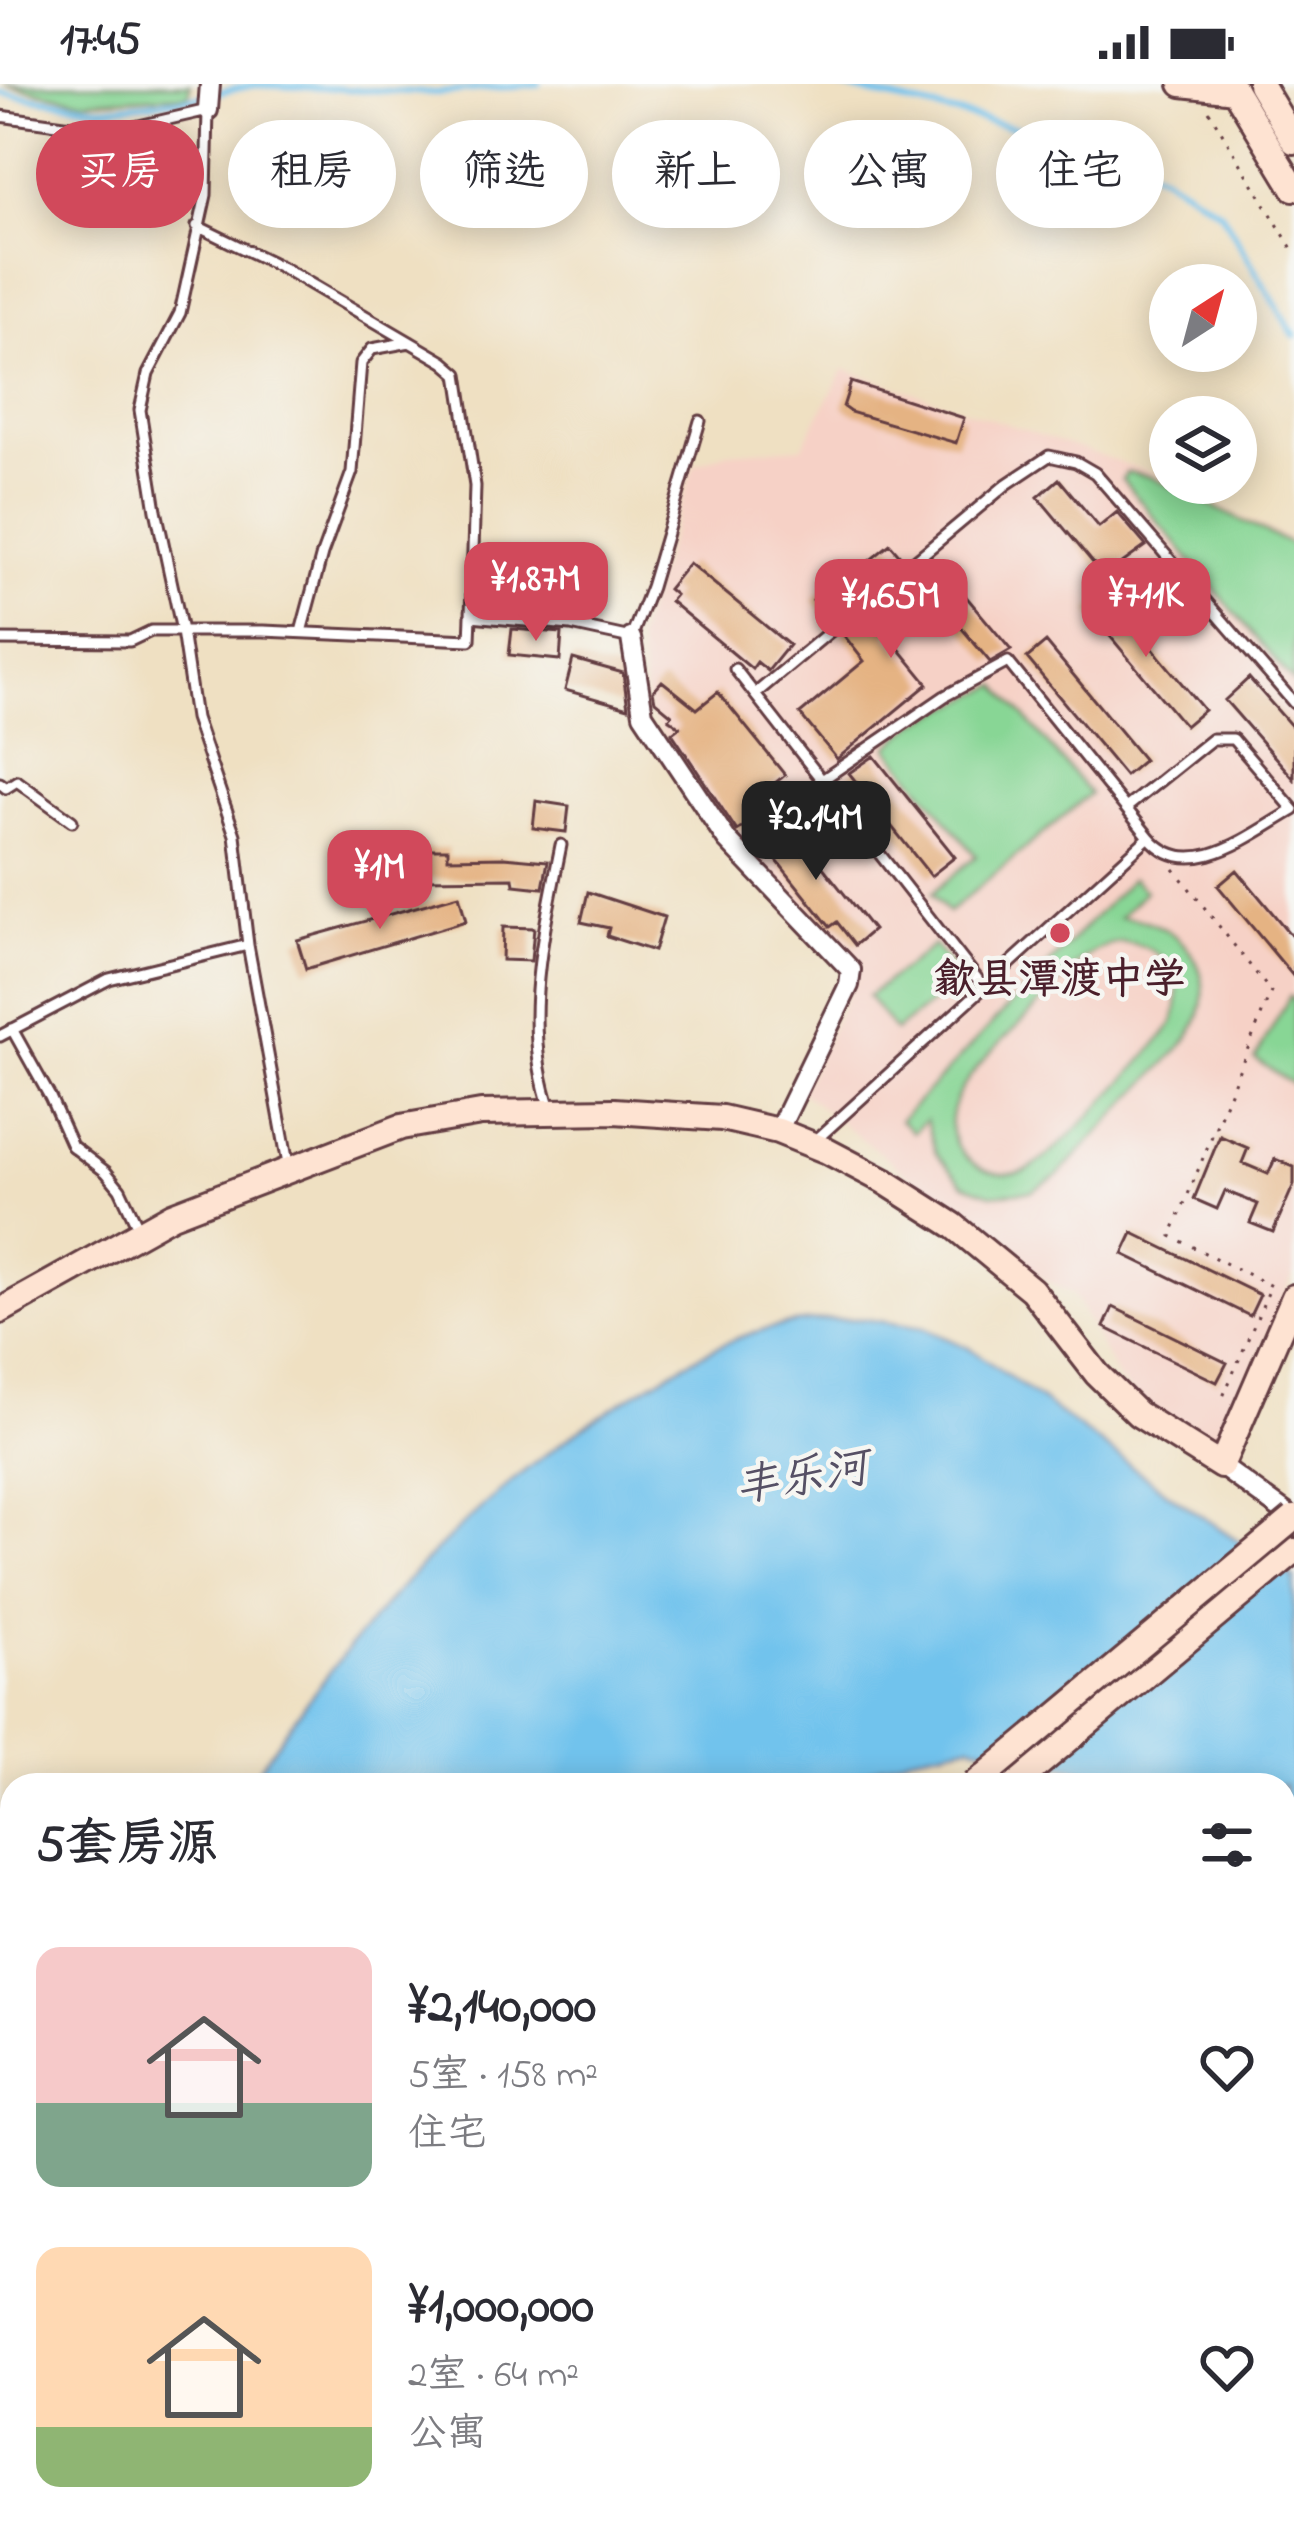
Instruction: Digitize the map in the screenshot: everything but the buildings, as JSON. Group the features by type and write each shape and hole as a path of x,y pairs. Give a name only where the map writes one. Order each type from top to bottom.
{"street":[{"path":"208,110 210,84"},
{"path":"1181,84 1242,86 1294,141"},
{"path":"1242,86 1294,188"},
{"path":"631,638 643,714 727,840 851,970 849,985 778,1132"},
{"path":"0,1311 172,1215 376,1135 427,1120 551,1111 693,1115 778,1132 812,1144 884,1181 995,1256 1053,1314 1081,1355 1138,1414 1294,1519 988,1773"},
{"path":"1221,1466 1294,1298"},
{"path":"1028,1773 1294,1551"}],"lane":[{"path":"0,116 100,130 208,110 204,202"},
{"path":"197,228 180,313 148,374 140,410 195,718 236,835 248,945 290,1169"},
{"path":"0,640 130,641 151,631 182,631 470,640 475,486 458,374 285,269 201,228"},
{"path":"301,632 322,554 352,472 361,363 372,349 410,342"},
{"path":"471,616 571,625 631,638 651,587 700,421"},
{"path":"754,694 1007,484 1049,456 1076,461 1095,473 1294,704"},
{"path":"822,780 945,696 1008,662 1158,848 1190,859 1208,856 1294,811 1233,739 1225,736 1212,739 1126,808"},
{"path":"735,669 983,986"},
{"path":"0,783 6,788 17,782 72,821"},
{"path":"812,1144 1149,837"},
{"path":"551,1111 535,1057 541,951 561,845"},
{"path":"0,1036 109,980 248,945"},
{"path":"12,1029 72,1147 120,1189 140,1232"}],"path":[{"path":"1194,86 1294,252"},
{"path":"1158,848 1271,992 1171,1236 1271,1286 1222,1399"}],"shaded area":[{"name":"歙县潭渡中学","path":"844,369 1149,472 1149,504 1214,504 1294,542 1294,1273 1220,1446 1153,1413 1120,1382 1073,1294 1045,1280 801,1092 862,965 788,902 746,855 649,714 637,638 694,465 728,452 802,447"}],"green space":[{"path":"4,84 190,84 189,95 83,101"},
{"path":"1127,472 1149,477 1149,504 1207,504 1294,546 1294,683 1122,479"},
{"path":"998,685 1090,794 948,913 932,893 976,856 888,747 915,724"},
{"path":"1132,878 1145,891 1120,917 1167,931 1196,962 1203,982 1202,1004 1180,1048 1057,1176 1032,1191 991,1194 964,1184 936,1154 926,1120 913,1132 900,1120","holes":["1135,944 1160,957 1175,979 1173,1023 1102,1104 1038,1163 1005,1174 973,1163 956,1144 950,1123 967,1081 1083,960 1106,946"]},
{"path":"934,945 961,980 895,1031 868,996"},
{"path":"1290,996 1294,1000 1294,1085 1255,1059"}],"water":[{"name":"丰乐河","path":"865,1319 923,1328 971,1349 1294,1578 1294,1773 1096,1773 970,1744 909,1756 861,1773 256,1773 369,1623 509,1483 620,1403 708,1351 762,1330"}],"waterway":[{"path":"0,93 103,108 189,99 254,85 437,93 539,84"},
{"path":"829,84 1056,137 1162,175 1221,212 1294,336"}],"place":[{"name":"歙县潭渡中学","path":"1060,933"}]}
